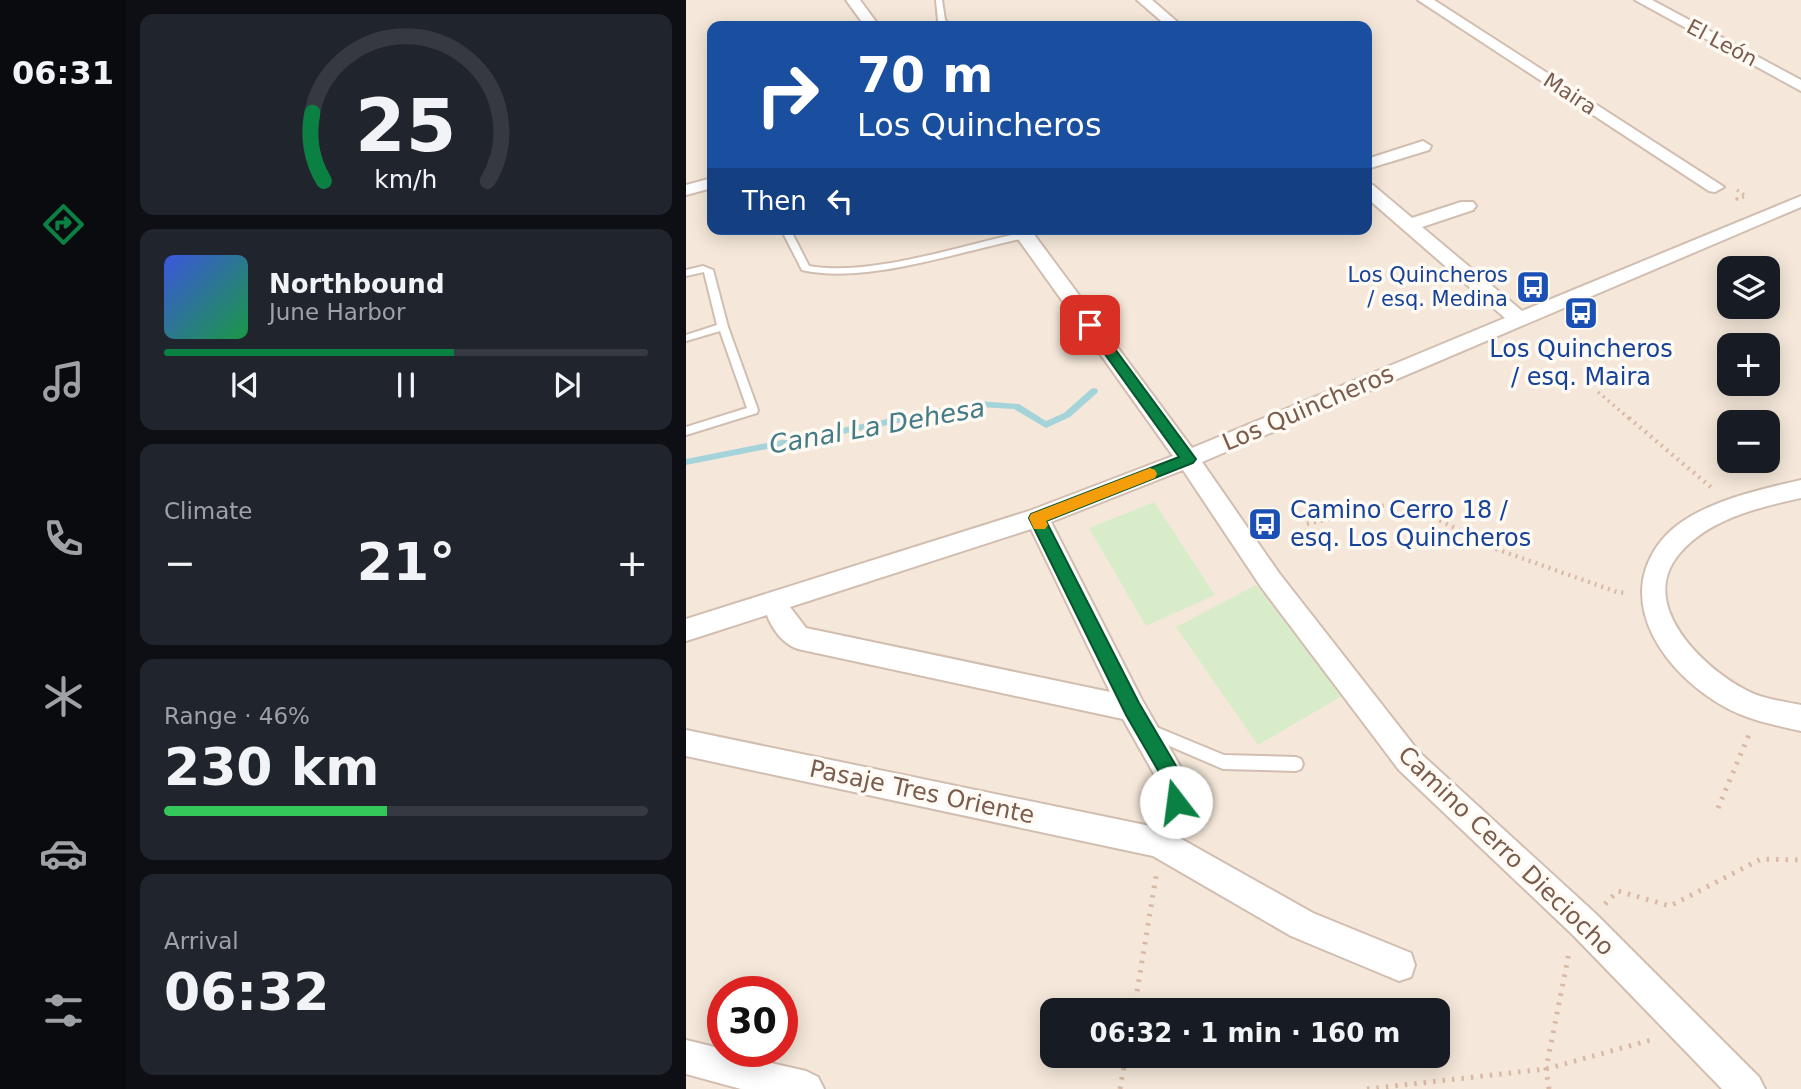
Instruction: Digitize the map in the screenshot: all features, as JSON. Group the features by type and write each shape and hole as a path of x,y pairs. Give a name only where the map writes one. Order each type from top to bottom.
{"street":[{"path":"853,0 868,21"},
{"path":"1144,0 1169,21"},
{"name":"Maira","path":"1425,0 1715,187"},
{"name":"El León","path":"1642,0 1801,86"},
{"path":"1372,162 1423,146"},
{"path":"686,190 707,184"},
{"path":"1372,193 1519,319"},
{"name":"Los Quincheros","path":"686,630 1037,518 1188,459 1801,201"},
{"path":"1410,225 1467,206"},
{"name":"Camino Cerro Dieciocho","path":"1025,235 1188,459 1270,580 1409,761 1585,925 1747,1089"},
{"path":"1801,489 1735,509 1695,528 1671,547 1656,569 1653,595 1657,615 1667,635 1688,663 1711,683 1760,709 1801,718"},
{"path":"1037,518 1138,718 1172,778 1176,802 1157,842"},
{"path":"774,600 781,619 798,638 1138,718"},
{"name":"Pasaje Tres Oriente","path":"686,743 1157,842 1302,925 1399,965"},
{"path":"686,1057 806,1089"}],"lane":[{"path":"939,0 943,21"},
{"path":"788,235 805,268 817,273 850,272 1010,235"},
{"path":"686,273 703,269 708,271 723,327 753,410 686,431"},
{"path":"686,338 723,327"},
{"path":"1138,718 1223,762 1296,764"}],"path":[{"path":"1715,187 1726,183 1746,196 1737,199 1744,204 1755,199"},
{"path":"1598,392 1735,509"},
{"path":"1307,524 1402,501 1496,549 1617,592 1653,595"},
{"path":"1718,808 1760,709"},
{"path":"1136,998 1158,862 1157,842"},
{"path":"1670,906 1760,859 1801,860"},
{"path":"1549,1089 1546,1069 1566,960"},
{"path":"1367,1089 1546,1069 1686,1030"},
{"path":"1121,1089 1124,1068"}],"shaded area":[{"path":"686,0 1801,0 1801,1089 686,1089"}],"green space":[{"path":"1154,502 1215,595 1146,626 1089,528"},
{"path":"1256,585 1342,696 1258,745 1176,627"}],"waterway":[{"name":"Canal La Dehesa","path":"686,462 978,404 1016,406 1046,425 1067,415 1094,391"}],"slow traffic":[{"path":"1040,525 1037,518 1150,474"}],"place":[{"name":"Los Quincheros / esq. Medina","path":"1533,287"},
{"name":"Los Quincheros / esq. Maira","path":"1581,313"},
{"name":"Camino Cerro 18 / esq. Los Quincheros","path":"1265,524"}],"route":[{"path":"1090,325 1188,459 1037,518 1132,709 1172,778 1176,802"}]}
